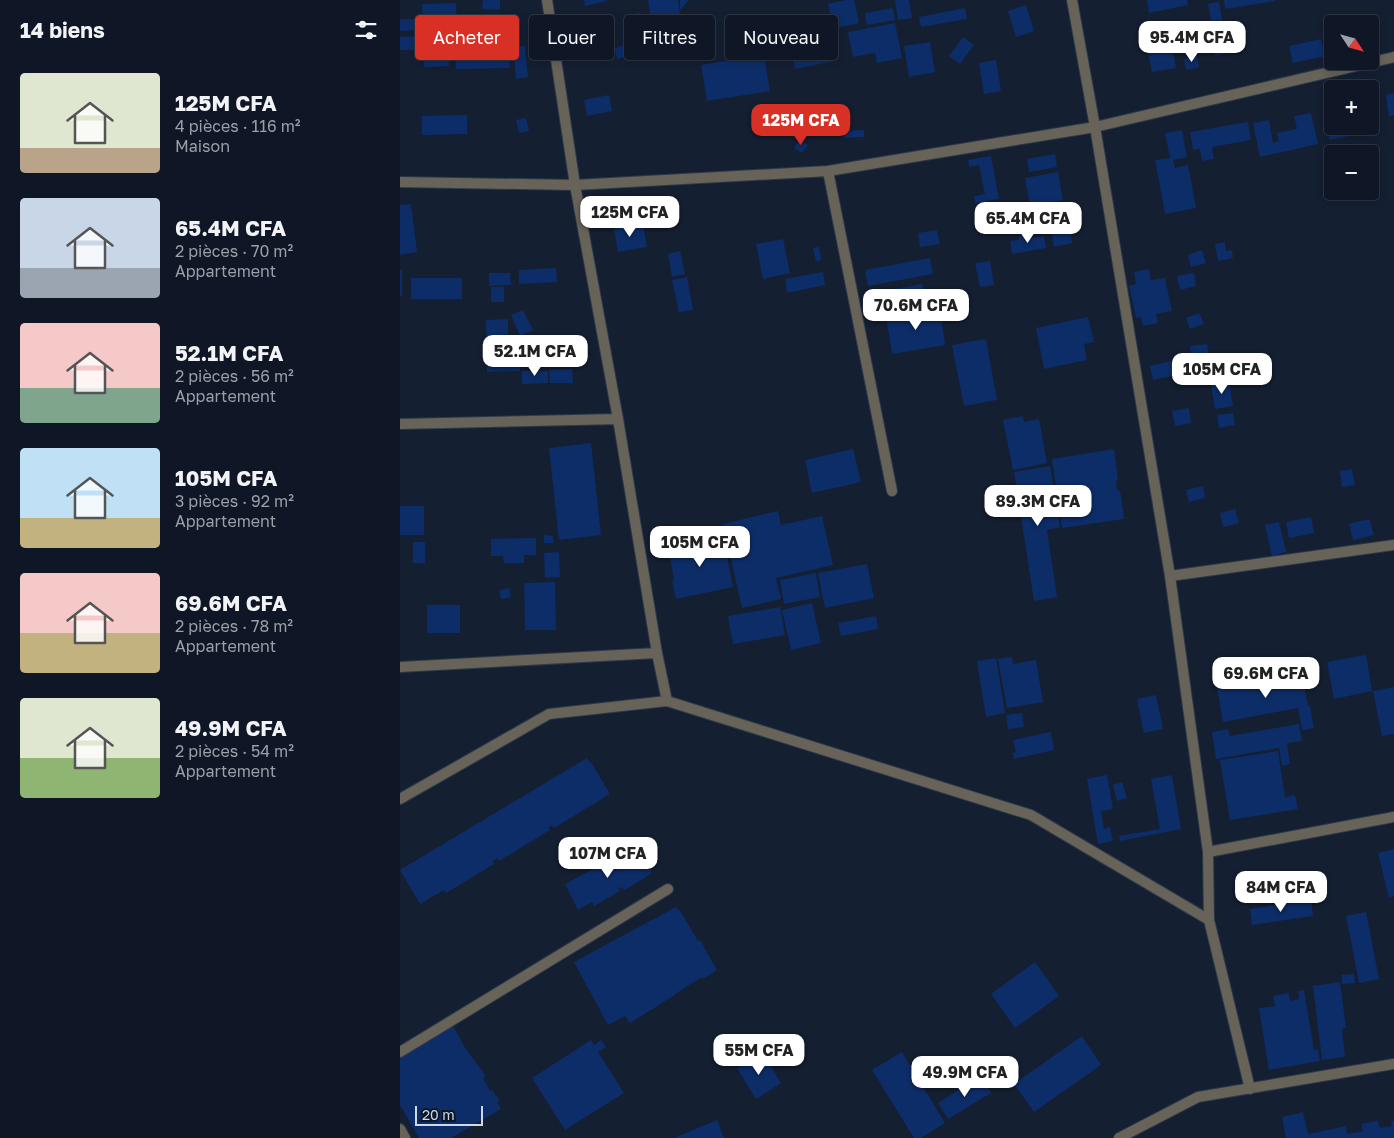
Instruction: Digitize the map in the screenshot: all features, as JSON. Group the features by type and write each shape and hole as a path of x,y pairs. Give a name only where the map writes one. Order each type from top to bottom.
{"street":[{"path":"547,0 576,185 666,701"},
{"path":"1072,0 1170,576 1208,852 1209,920 1250,1089"},
{"path":"400,182 576,185 828,172 1095,127 1394,57"},
{"path":"828,172 892,491"},
{"path":"400,424 618,418"},
{"path":"1170,576 1394,545"},
{"path":"400,667 657,654"},
{"path":"400,799 548,714 666,701 1031,814 1209,920"},
{"path":"1208,852 1394,817"},
{"path":"400,1052 668,889"},
{"path":"1119,1138 1198,1097 1394,1064"},
{"path":"400,1129 405,1138"}],"building":[{"path":"483,0 500,0 500,10 482,9"},
{"path":"584,0 607,0 607,1 585,6"},
{"path":"648,0 678,0 680,15 650,15"},
{"path":"680,0 689,0 680,10"},
{"path":"854,0 859,23 838,28 838,15 830,15 828,4"},
{"path":"895,0 909,0 912,18 898,20"},
{"path":"1147,0 1187,0 1188,5 1149,13"},
{"path":"1224,0 1275,0 1275,1 1225,9"},
{"path":"1219,2 1228,53 1215,56 1208,4"},
{"path":"456,3 456,15 422,15 422,4"},
{"path":"1026,5 1034,31 1016,37 1008,11"},
{"path":"893,8 895,20 867,25 865,13"},
{"path":"965,8 967,19 921,27 919,17"},
{"path":"400,19 415,19 415,30 400,31"},
{"path":"895,23 902,58 877,63 875,53 853,57 848,32"},
{"path":"415,36 415,50 400,50 400,37"},
{"path":"963,37 974,45 960,64 949,56"},
{"path":"1321,39 1324,56 1293,63 1289,46"},
{"path":"930,42 935,72 909,77 904,46"},
{"path":"1172,44 1176,68 1152,72 1147,48"},
{"path":"624,45 624,57 617,59 615,48"},
{"path":"519,46 525,46 528,77 516,79 514,60 519,60"},
{"path":"1197,56 1199,67 1186,70 1184,59"},
{"path":"424,60 449,60 449,66 424,67"},
{"path":"456,60 510,60 510,68 456,69"},
{"path":"732,60 765,60 770,91 707,101 701,65"},
{"path":"793,60 835,60 835,61 795,69"},
{"path":"996,60 1001,91 984,94 979,63"},
{"path":"1394,93 1394,115 1389,116 1386,95"},
{"path":"609,95 612,111 587,116 584,100"},
{"path":"1311,113 1318,144 1260,157 1253,123 1269,120 1273,143 1279,141 1277,133 1297,129 1294,116"},
{"path":"467,115 467,134 422,135 422,116"},
{"path":"526,118 529,131 519,133 516,120"},
{"path":"1248,122 1251,140 1212,147 1214,159 1202,161 1200,149 1193,150 1190,132"},
{"path":"864,130 864,137 844,138 843,131"},
{"path":"1182,130 1187,157 1173,160 1175,168 1188,165 1196,208 1165,214 1155,160 1170,158 1165,133"},
{"path":"1329,135 1354,135 1330,140"},
{"path":"799,140 808,145 802,153 794,148"},
{"path":"1055,154 1057,167 1029,172 1027,159"},
{"path":"991,156 999,199 975,203 974,196 985,194 979,165 969,167 968,160"},
{"path":"1058,172 1063,200 1030,206 1025,178"},
{"path":"1065,203 1072,243 1054,247 1047,207"},
{"path":"411,204 417,252 400,255 400,205"},
{"path":"643,224 647,247 618,252 614,229"},
{"path":"937,230 940,244 920,247 918,233"},
{"path":"1032,232 1033,238 1044,236 1046,248 1012,254 1010,241 1019,240 1019,235"},
{"path":"783,239 790,273 763,279 756,244"},
{"path":"1225,242 1226,251 1232,250 1233,258 1218,261 1215,244"},
{"path":"819,247 821,260 816,261 813,248"},
{"path":"1202,250 1206,263 1191,267 1188,255"},
{"path":"680,251 685,274 672,277 668,254"},
{"path":"930,258 933,274 868,286 865,270"},
{"path":"990,261 994,285 980,287 975,263"},
{"path":"556,268 557,282 519,284 519,270"},
{"path":"1149,269 1151,280 1165,278 1172,311 1156,314 1158,323 1143,326 1141,317 1136,318 1129,286 1136,284 1134,272"},
{"path":"400,270 402,270 402,296 400,296"},
{"path":"823,272 825,285 787,293 785,279"},
{"path":"489,273 510,273 511,285 489,286"},
{"path":"1194,273 1196,286 1180,290 1177,276"},
{"path":"687,277 693,310 679,312 672,280"},
{"path":"411,278 462,278 462,299 411,299"},
{"path":"922,284 925,298 881,306 879,292"},
{"path":"491,287 504,287 504,302 491,302"},
{"path":"940,309 945,345 892,354 886,317"},
{"path":"523,310 533,330 520,336 511,315"},
{"path":"1199,313 1204,324 1190,329 1186,318"},
{"path":"1088,317 1094,342 1084,344 1087,360 1044,369 1036,328"},
{"path":"508,319 508,347 520,347 520,371 487,372 486,320"},
{"path":"986,339 997,400 964,406 952,345"},
{"path":"1207,344 1209,357 1191,360 1190,346"},
{"path":"1179,359 1182,374 1153,380 1150,366"},
{"path":"572,369 573,383 550,383 549,370"},
{"path":"522,371 548,371 548,383 522,384"},
{"path":"1229,381 1233,406 1215,409 1211,384"},
{"path":"1189,408 1191,423 1175,426 1172,411"},
{"path":"1233,413 1235,425 1219,428 1217,415"},
{"path":"1023,416 1024,422 1039,419 1047,463 1013,470 1003,420"},
{"path":"591,443 601,535 559,540 549,448"},
{"path":"853,449 861,482 812,493 805,460"},
{"path":"1114,449 1118,480 1116,481 1117,491 1120,490 1124,519 1062,528 1052,459"},
{"path":"1050,466 1060,527 1047,530 1057,597 1034,601 1014,472"},
{"path":"1352,469 1355,485 1342,487 1340,471"},
{"path":"1203,486 1205,498 1189,502 1186,490"},
{"path":"400,506 424,506 424,535 400,535"},
{"path":"1235,509 1239,523 1223,527 1220,513"},
{"path":"778,511 781,525 822,516 833,565 776,578 781,599 742,608 723,524"},
{"path":"1311,517 1314,533 1289,538 1286,522"},
{"path":"1369,519 1374,535 1353,540 1349,524"},
{"path":"1279,522 1286,552 1272,556 1265,525"},
{"path":"544,535 553,536 553,543 544,543"},
{"path":"723,537 733,587 676,599 668,548"},
{"path":"536,538 536,555 524,555 524,563 504,563 503,556 491,556 491,539"},
{"path":"413,542 425,542 425,563 413,563"},
{"path":"559,552 560,577 545,578 544,553"},
{"path":"867,564 874,598 825,608 818,573"},
{"path":"816,573 820,597 784,604 780,580"},
{"path":"555,582 556,630 525,630 524,583"},
{"path":"509,588 511,597 501,599 499,590"},
{"path":"812,603 821,643 791,650 782,610"},
{"path":"427,605 460,605 460,633 427,633"},
{"path":"780,607 785,635 733,644 728,616"},
{"path":"876,616 878,629 841,636 838,623"},
{"path":"1366,655 1372,691 1334,699 1327,662"},
{"path":"1012,657 1013,664 1036,660 1043,702 1007,708 998,659"},
{"path":"996,658 1005,713 986,717 977,661"},
{"path":"1302,672 1314,728 1302,730 1298,708 1223,722 1217,687"},
{"path":"1394,687 1394,734 1382,736 1373,691"},
{"path":"1156,695 1163,729 1144,733 1137,699"},
{"path":"1022,713 1024,727 1008,729 1006,715"},
{"path":"1299,724 1302,741 1287,743 1290,764 1282,766 1279,748 1216,759 1212,732 1228,729 1230,736"},
{"path":"1051,732 1054,750 1014,759 1013,753 1016,752 1013,740"},
{"path":"1278,751 1285,797 1295,795 1298,809 1230,820 1220,760"},
{"path":"587,758 610,794 554,828 552,825 548,828 550,830 499,861 497,858 493,861 494,864 446,893 444,890 420,904 400,870"},
{"path":"1107,775 1113,809 1101,811 1104,829 1110,827 1113,841 1098,844 1087,779"},
{"path":"1172,775 1181,829 1120,841 1119,836 1160,829 1151,779"},
{"path":"1122,782 1127,798 1117,801 1113,785"},
{"path":"634,846 652,873 625,890 622,887 618,889 620,891 594,906 592,902 578,910 565,884"},
{"path":"1394,849 1394,896 1389,898 1378,853"},
{"path":"1311,900 1313,916 1252,925 1250,909"},
{"path":"676,907 698,941 700,940 717,970 703,979 702,977 630,1023 625,1016 608,1025 574,962"},
{"path":"1366,912 1379,979 1359,983 1346,916"},
{"path":"1035,962 1059,996 1015,1028 991,994"},
{"path":"1354,974 1355,983 1342,984 1342,975"},
{"path":"1340,982 1346,1028 1342,1029 1345,1057 1322,1060 1313,986"},
{"path":"1304,990 1314,1050 1318,1049 1320,1061 1269,1070 1259,1008 1275,1006 1273,996 1289,993 1290,1001 1299,999 1298,991"},
{"path":"451,1022 464,1046 486,1076 483,1078 490,1091 492,1090 500,1101 497,1102 501,1109 451,1138 419,1138 400,1105 400,1051"},
{"path":"1082,1036 1101,1065 1034,1112 1014,1084"},
{"path":"591,1040 594,1045 601,1040 606,1047 598,1052 624,1093 565,1130 532,1078"},
{"path":"762,1052 781,1083 756,1099 737,1068"},
{"path":"902,1052 945,1123 921,1138 914,1138 872,1070"},
{"path":"981,1076 991,1093 948,1119 938,1103"},
{"path":"1303,1112 1308,1134 1346,1126 1347,1134 1363,1131 1361,1124 1378,1121 1380,1128 1392,1126 1391,1121 1394,1121 1394,1138 1286,1138 1282,1117"},
{"path":"717,1120 724,1138 674,1138"}]}
